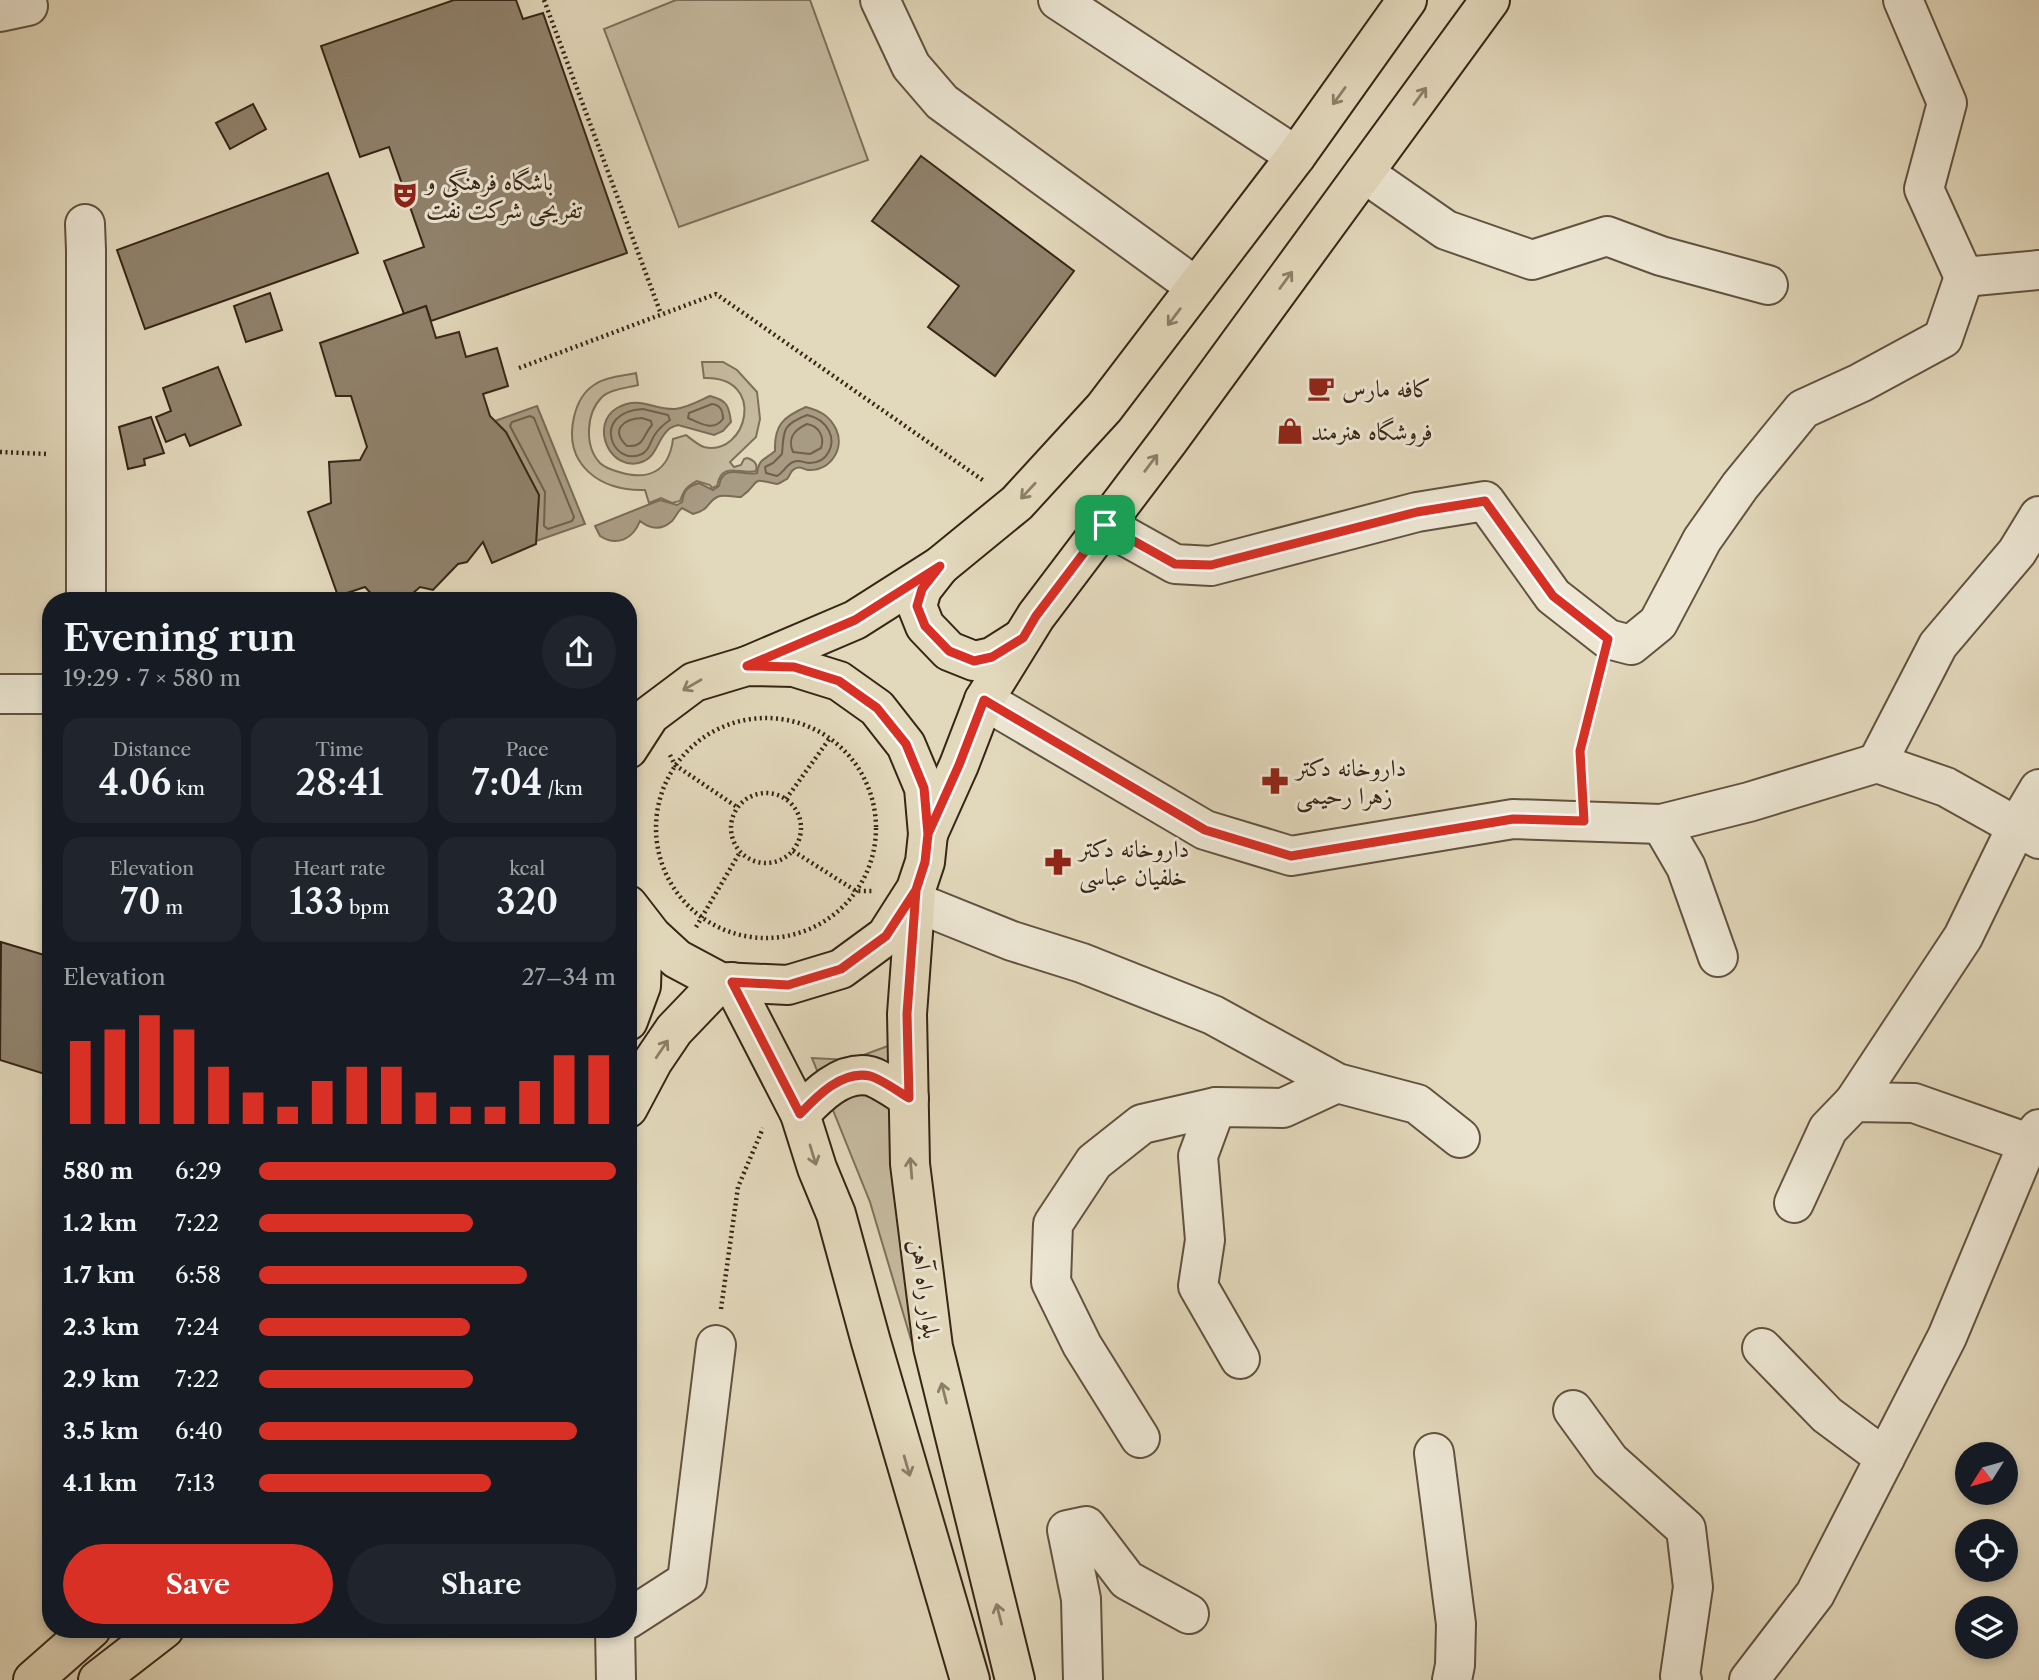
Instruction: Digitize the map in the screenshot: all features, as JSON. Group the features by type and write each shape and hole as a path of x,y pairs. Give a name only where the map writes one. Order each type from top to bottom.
{"main road":[{"path":"639,721 694,681 747,666 855,620 940,566 1017,503 1104,408 1296,156 1407,0"},
{"path":"928,834 984,700 1036,616 1490,0"},
{"path":"940,566 922,589 917,606 925,626 949,651 974,661 992,657 1023,638"},
{"path":"637,916 652,936 677,959 726,982 788,985 841,969 886,936 915,896 925,862 928,834 924,788 906,744 877,708 839,681 794,667 747,666"},
{"name":"بلوار راه آهن","path":"915,896 907,1014 910,1164 933,1347 1015,1680"},
{"path":"637,929 641,986 637,997"},
{"path":"726,982 791,1098 835,1214 970,1680"},
{"path":"637,1091 674,1030 726,982"},
{"path":"791,1098 820,1093 849,1077 871,1076 909,1098"},
{"path":"33,1680 81,1638"},
{"path":"103,1678 153,1638"}],"street":[{"path":"880,0 911,66 942,102 1196,287"},
{"path":"1058,0 1296,156"},
{"path":"1105,525 1175,564 1211,565 1417,512 1485,501 1553,596 1608,639 1631,645 1658,623 1702,540 1740,486 1803,409 1860,383 1943,338 1964,277 1924,189 1947,103 1903,0"},
{"path":"1364,173 1446,230 1532,260 1608,236 1661,256 1768,285"},
{"path":"85,224 86,592"},
{"path":"1964,277 2039,270"},
{"path":"1877,763 1938,645 2017,552 2039,516"},
{"path":"0,694 42,694"},
{"path":"984,700 1205,830 1291,856 1513,819 1661,824 1749,802 1877,763 1946,787 2028,833"},
{"path":"1794,1203 1829,1129 1854,1102 1964,937 2028,833 2039,789"},
{"path":"1661,824 1686,867 1718,957"},
{"path":"915,896 1012,941 1082,963 1213,1015 1337,1083 1417,1104 1460,1138"},
{"path":"1140,1438 1082,1345 1051,1282 1053,1224 1094,1163 1142,1124 1216,1107 1283,1108 1337,1083"},
{"path":"1749,1680 1815,1594 1947,1337 2033,1136 1914,1103 1854,1102"},
{"path":"1216,1107 1198,1156 1205,1240 1198,1286 1240,1359"},
{"path":"637,1613 687,1581 716,1345"},
{"path":"1762,1348 1826,1415 1885,1458"},
{"path":"1573,1410 1610,1461 1686,1529 1693,1587 1680,1676 1682,1680"},
{"path":"1434,1453 1456,1624 1452,1680"},
{"path":"1083,1680 1081,1599 1067,1530 1086,1526 1127,1580 1189,1614"},
{"path":"615,1638 616,1680"}],"path":[{"path":"544,0 661,314"},
{"path":"519,368 716,294 1017,503"},
{"path":"0,452 86,455"},
{"path":"1584,821 1580,751 1608,639"},
{"path":"761,718 797,722 830,738 856,764 872,797 876,833 869,869 851,900 823,924 789,937 752,939 718,928 688,907 666,877 656,842 657,806 675,765 694,744 725,725 761,718"},
{"path":"639,721 675,765 737,807"},
{"path":"786,799 830,738"},
{"path":"764,793 776,794 786,799 800,818 802,830 799,842 784,859 762,864 750,860 734,844 730,832 737,807 752,795 764,793"},
{"path":"793,851 856,891 915,896"},
{"path":"677,959 740,852"},
{"path":"716,1345 738,1187 791,1098"}],"shaded area":[{"path":"676,0 810,0 868,160 679,227 604,29"},
{"path":"702,362 723,362 737,370 757,392 760,419 756,437 730,462 734,467 741,465 747,458 756,464 756,471 727,471 719,478 717,486 712,488 697,481 686,489 680,501 672,503 661,498 649,503 645,490 613,486 588,472 574,449 572,434 575,412 590,388 598,382 614,377 636,373 638,385 606,394 593,412 589,430 591,448 606,468 629,475 648,474 662,466 667,459 673,439 686,435 704,447 719,447 731,440 740,429 744,416 743,402 737,389 724,381 704,378"},
{"path":"888,1046 921,1328 915,1353 870,1202 812,1058 850,1060"}],"water":[{"path":"710,396 724,402 728,408 731,422 723,431 714,435 674,426 665,433 647,460 631,464 621,461 607,446 605,425 609,416 625,404 640,403 675,409"},
{"path":"537,406 585,524 536,541 539,495 506,432 495,421"},
{"path":"806,407 827,417 838,436 837,451 823,467 808,470 797,468 787,479 777,484 758,481 741,497 717,497 706,508 693,514 682,508 672,521 660,528 640,521 629,537 618,541 600,536 595,526 660,500 677,505 682,502 687,490 695,484 699,483 713,490 729,472 757,473 761,462 775,451 778,428 791,414"}],"building":[{"path":"454,0 516,0 523,19 543,13 627,253 431,321 426,306 404,314 384,261 424,247 389,147 360,157 321,46"},
{"path":"253,104 266,129 230,149 216,123"},
{"path":"921,156 1074,271 995,376 928,327 959,286 872,221"},
{"path":"328,173 358,253 145,329 117,250"},
{"path":"270,293 282,330 246,342 234,306"},
{"path":"426,306 436,338 459,332 466,357 497,348 508,386 483,394 490,416 506,432 539,495 536,544 492,563 483,542 467,562 458,564 433,590 420,587 414,592 370,592 365,587 350,592 337,592 308,512 331,503 329,462 360,460 367,447 351,396 336,396 320,343"},
{"path":"218,367 241,425 190,446 185,434 166,442 156,417 171,411 163,388"},
{"path":"151,417 164,453 144,459 145,465 128,469 119,427"},
{"path":"1,942 42,954 42,1073 0,1060"}],"place":[{"name":"باشگاه فرهنگی و تفریحی شرکت نفت","path":"405,195"},
{"name":"کافه مارس","path":"1321,388"},
{"name":"فروشگاه هنرمند","path":"1290,431"},
{"name":"داروخانه دکتر زهرا رحیمی","path":"1275,781"},
{"name":"داروخانه دکتر خلفیان عباسی","path":"1058,862"}],"route":[{"path":"1105,525 1036,616 1023,638 992,657 974,661 949,651 925,626 917,606 922,589 940,566 855,620 747,666 794,667 839,681 877,708 906,744 924,788 928,834 925,862 916,890 886,936 841,969 788,985 732,982 800,1114 820,1093 849,1077 871,1076 909,1098 907,1014 916,890 925,862 928,834 984,700 1205,830 1291,856 1513,819 1584,821 1580,751 1608,639 1553,596 1485,501 1417,512 1211,565 1175,564 1105,525"}]}
